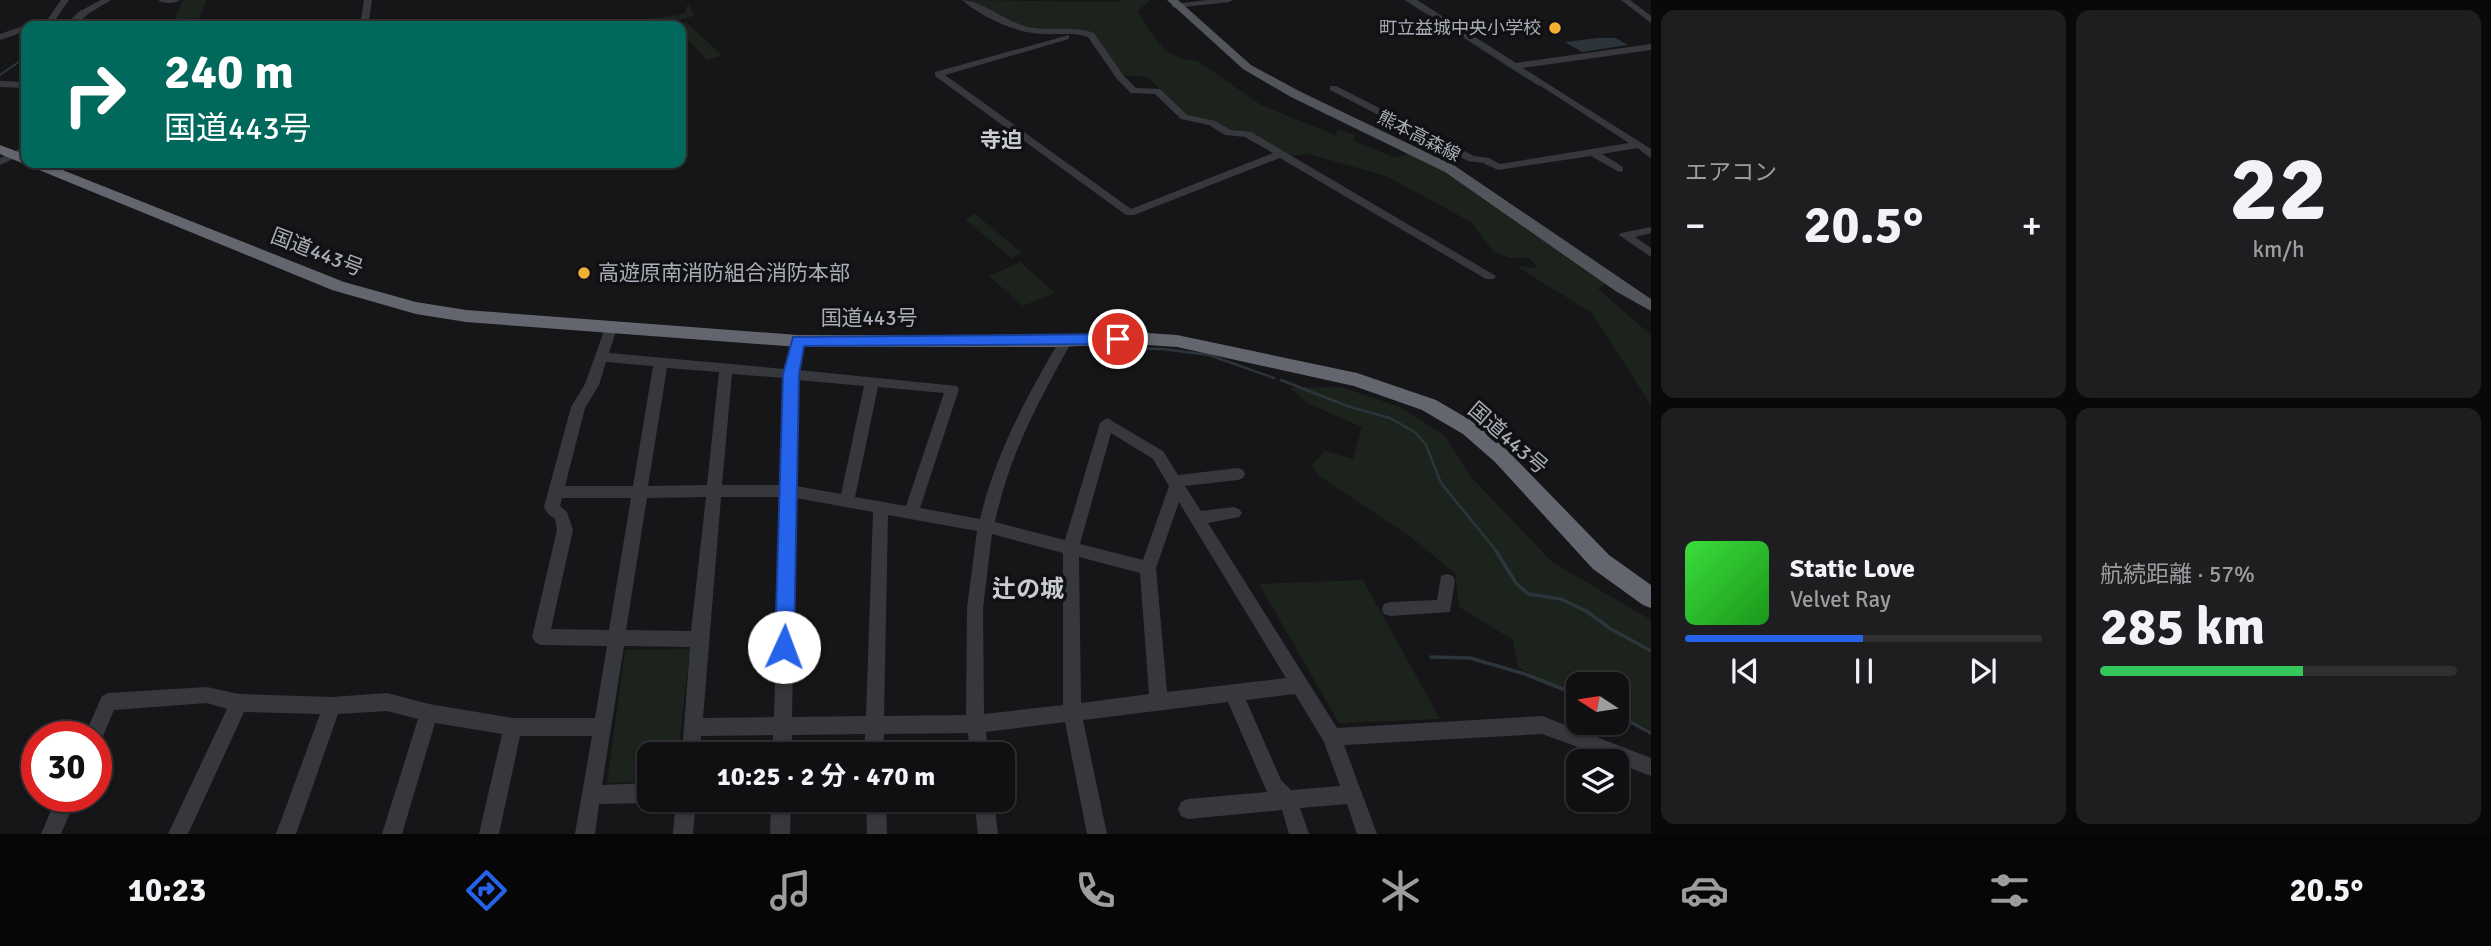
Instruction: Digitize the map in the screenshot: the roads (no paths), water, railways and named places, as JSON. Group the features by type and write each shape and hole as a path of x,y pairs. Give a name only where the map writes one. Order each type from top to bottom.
{"highway":[{"name":"国道443号","path":"51,168 338,286 382,299 466,316 798,341 1066,341 1132,338 1177,341 1215,347 1357,380 1429,405 1471,429 1502,457 1601,562 1651,598"}],"main road":[{"name":"熊本高森線","path":"1174,3 1247,67 1295,94 1450,169 1622,289 1651,306"}],"street":[{"path":"50,21 65,0"},
{"path":"75,21 85,12 107,0"},
{"path":"163,0 176,0"},
{"path":"365,21 368,0"},
{"path":"966,0 988,14 1023,28 1045,32 1081,32 1098,41 1115,74 1134,91 1157,91 1184,117 1212,122 1229,133 1247,134 1490,276"},
{"path":"1174,3 1229,0"},
{"path":"1411,0 1651,153"},
{"path":"1625,0 1651,20"},
{"path":"0,37 21,30"},
{"path":"1081,32 938,74 1130,213 1280,154"},
{"path":"1515,66 1651,47"},
{"path":"0,84 21,85"},
{"path":"1333,88 1472,159 1485,160 1498,167 1639,145"},
{"path":"1594,152 1622,164 1610,150"},
{"path":"0,162 21,159"},
{"path":"1651,230 1625,235 1651,253"},
{"path":"611,328 592,386 578,407 556,492 553,510 562,516 565,530 541,637 699,639"},
{"path":"782,742 791,374 798,341"},
{"path":"1030,341 1049,352 1052,366"},
{"path":"977,742 973,639 985,526 1003,463 1023,416 1066,341"},
{"path":"601,357 952,389 911,513"},
{"path":"585,834 661,361"},
{"path":"692,742 699,639 726,368"},
{"path":"847,500 872,381"},
{"path":"1097,834 1072,712 1071,547 1107,423 1158,455 1332,737 1367,834"},
{"path":"1175,484 1238,474"},
{"path":"1159,703 1147,568 1175,484"},
{"path":"556,492 789,491 985,526 1147,568"},
{"path":"874,742 881,507"},
{"path":"1196,518 1234,513"},
{"path":"1390,609 1444,607 1447,581"},
{"path":"694,727 975,724 1300,685"},
{"path":"1234,694 1274,787 1288,800 1299,834"},
{"path":"100,721 108,702 208,695 239,703 332,706 387,702 429,713 513,727 603,727"},
{"path":"177,834 239,703"},
{"path":"286,834 332,706"},
{"path":"392,834 429,713"},
{"path":"1332,737 1542,725 1651,767"},
{"path":"489,834 513,727"},
{"path":"592,795 637,793"},
{"path":"1188,809 1353,794"},
{"path":"51,834 60,812"},
{"path":"683,834 685,812"},
{"path":"780,812 780,834"},
{"path":"876,812 877,834"},
{"path":"985,812 988,834"}],"waterway":[{"path":"1406,0 1539,85"},
{"path":"70,21 81,11"},
{"path":"0,75 21,60"},
{"path":"1642,151 1651,157"},
{"path":"1118,348 1163,349 1209,355 1274,378"},
{"path":"1281,380 1350,407 1390,418 1416,433 1426,445 1441,483 1498,553"},
{"path":"1496,551 1516,583 1528,594 1561,599 1586,611 1611,629 1651,651"},
{"path":"1431,657 1470,658 1525,674 1566,690"},
{"path":"1629,721 1651,733"}],"place":[{"name":"町立益城中央小学校","path":"1555,28"},
{"name":"高遊原南消防組合消防本部","path":"584,273"}],"district":[{"name":"寺迫","path":"1001,140"},
{"name":"辻の城","path":"1028,589"}]}
